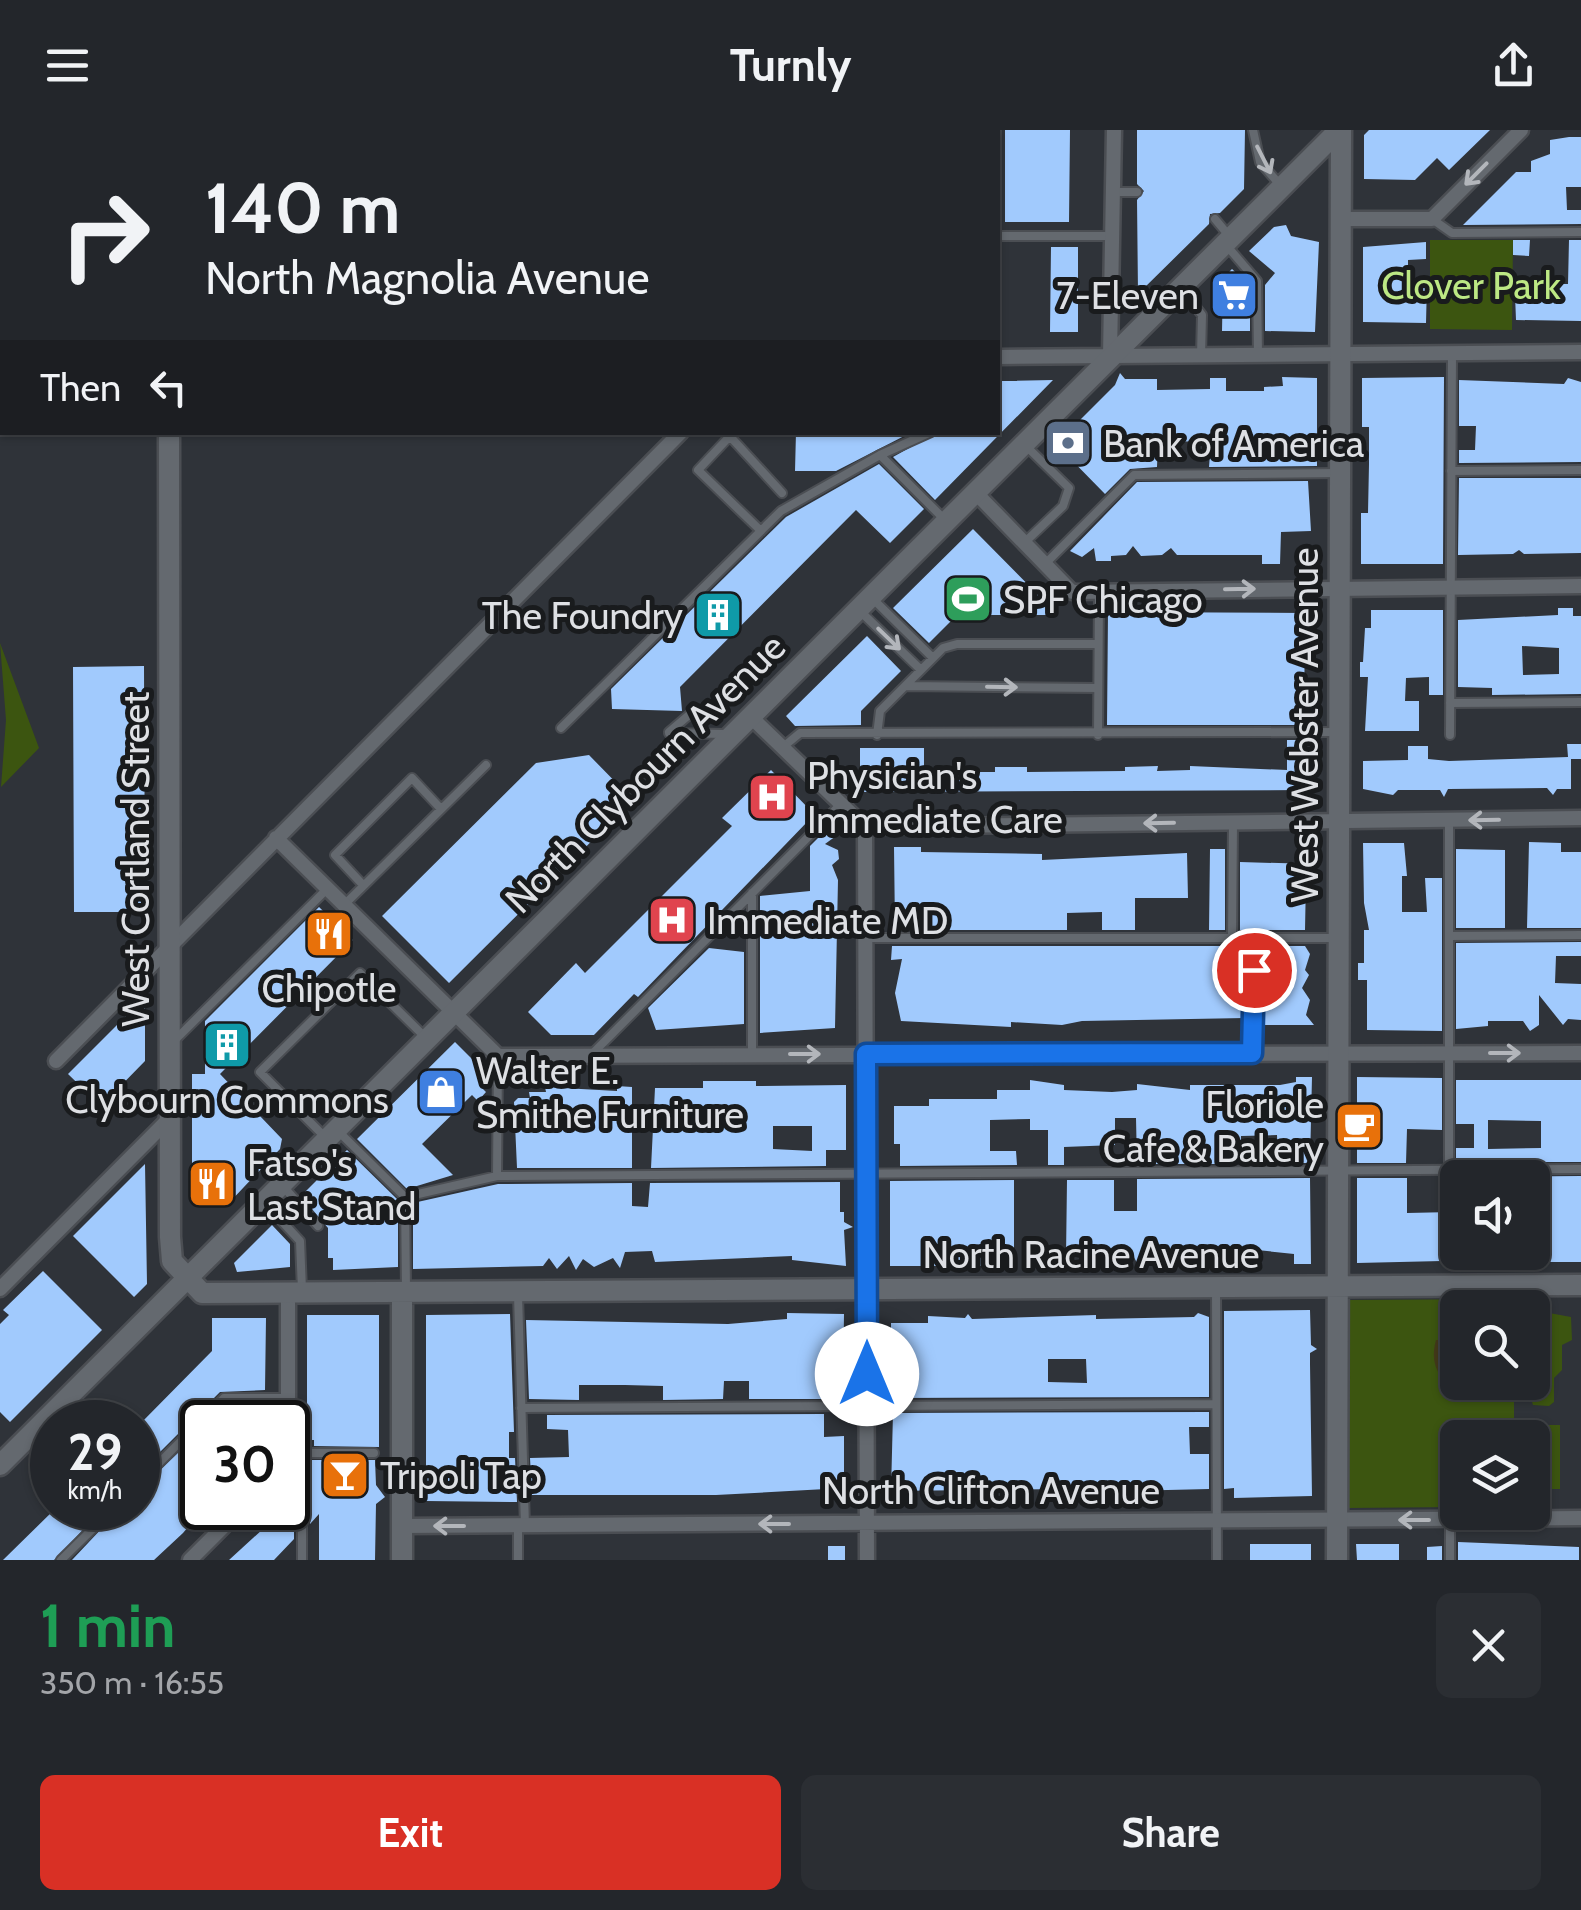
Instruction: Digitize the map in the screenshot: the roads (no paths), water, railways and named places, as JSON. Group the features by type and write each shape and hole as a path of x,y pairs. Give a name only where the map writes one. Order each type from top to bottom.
{"main road":[{"name":"North Clybourn Avenue","path":"3,1455 188,1279 1022,442 1340,130"},
{"name":"West Webster Avenue","path":"1337,1560 1340,130"},
{"name":"West Cortland Street","path":"169,435 172,1261 188,1279"},
{"name":"North Racine Avenue","path":"188,1279 202,1293 295,1295 1581,1285"},
{"path":"402,1560 404,1295"}],"street":[{"path":"1110,356 1114,130"},
{"path":"1340,219 1432,219 1521,130"},
{"path":"1000,356 1581,352"},
{"path":"56,1061 678,435"},
{"path":"974,491 1072,592 1581,586"},
{"path":"751,716 865,827 1581,818"},
{"path":"865,827 868,1560"},
{"path":"276,838 498,1056 1581,1053"},
{"path":"0,1289 169,1119"},
{"path":"288,1398 295,1295"},
{"name":"North Clifton Avenue","path":"1550,1518 1581,1518"},
{"name":"North Clifton Avenue","path":"402,1526 1440,1519"},
{"path":"190,1560 220,1530"}],"lane":[{"path":"1253,130 1260,162 1281,186"},
{"path":"1113,192 1137,192"},
{"path":"1214,219 1257,281 1258,355"},
{"path":"1432,219 1452,233 1581,232"},
{"path":"1000,236 1112,236"},
{"path":"1180,287 1202,314 1201,356"},
{"path":"1450,734 1452,354"},
{"path":"727,435 698,470 761,531"},
{"path":"729,435 782,492"},
{"path":"562,728 782,511 880,454 924,435"},
{"path":"1022,442 1069,488 1064,506 1024,543"},
{"path":"880,454 945,520"},
{"path":"1451,471 1581,470"},
{"path":"1045,564 1134,475 1340,473"},
{"path":"1098,735 1099,592"},
{"path":"864,603 933,658"},
{"path":"864,603 921,670"},
{"path":"878,734 880,712 933,658 957,644 1098,644"},
{"path":"906,686 1098,688"},
{"path":"1450,703 1581,702"},
{"path":"696,708 669,733 733,735"},
{"path":"783,748 800,733 1338,732"},
{"path":"344,905 486,765"},
{"path":"363,885 335,856 412,778 441,809"},
{"path":"591,1055 841,804"},
{"path":"1448,820 1449,1160"},
{"path":"1232,822 1232,938"},
{"path":"170,1046 328,889"},
{"path":"752,893 752,1054"},
{"path":"1449,936 1581,936"},
{"path":"865,938 1338,938"},
{"path":"1252,1053 1254,938"},
{"path":"404,1295 405,1197 260,1072 360,973 427,1040"},
{"path":"496,1176 498,1056"},
{"path":"1550,1169 1581,1169"},
{"path":"405,1197 496,1176 1440,1170"},
{"path":"282,1184 318,1226"},
{"path":"264,1202 300,1241 295,1295"},
{"path":"1216,1288 1217,1560"},
{"path":"518,1294 522,1526 518,1560"},
{"path":"160,1462 224,1398 288,1398"},
{"path":"521,1408 1216,1404"},
{"path":"310,1452 374,1453"},
{"path":"61,1560 92,1530"},
{"path":"302,1530 302,1560"},
{"path":"1450,1530 1450,1560"}],"place":[{"name":"7-Eleven","path":"1234,295"},
{"name":"Bank of America","path":"1068,443"},
{"name":"SPF Chicago","path":"968,599"},
{"name":"The Foundry","path":"718,615"},
{"name":"Physician's Immediate Care","path":"772,797"},
{"name":"Immediate MD","path":"672,920"},
{"name":"Chipotle","path":"329,934"},
{"name":"Clybourn Commons","path":"227,1045"},
{"name":"Walter E. Smithe Furniture","path":"441,1092"},
{"name":"Floriole Cafe & Bakery","path":"1359,1126"},
{"name":"Fatso's Last Stand","path":"212,1184"},
{"name":"Tripoli Tap","path":"345,1475"}],"park label":[{"name":"Clover Park","path":"1471,285"}]}
